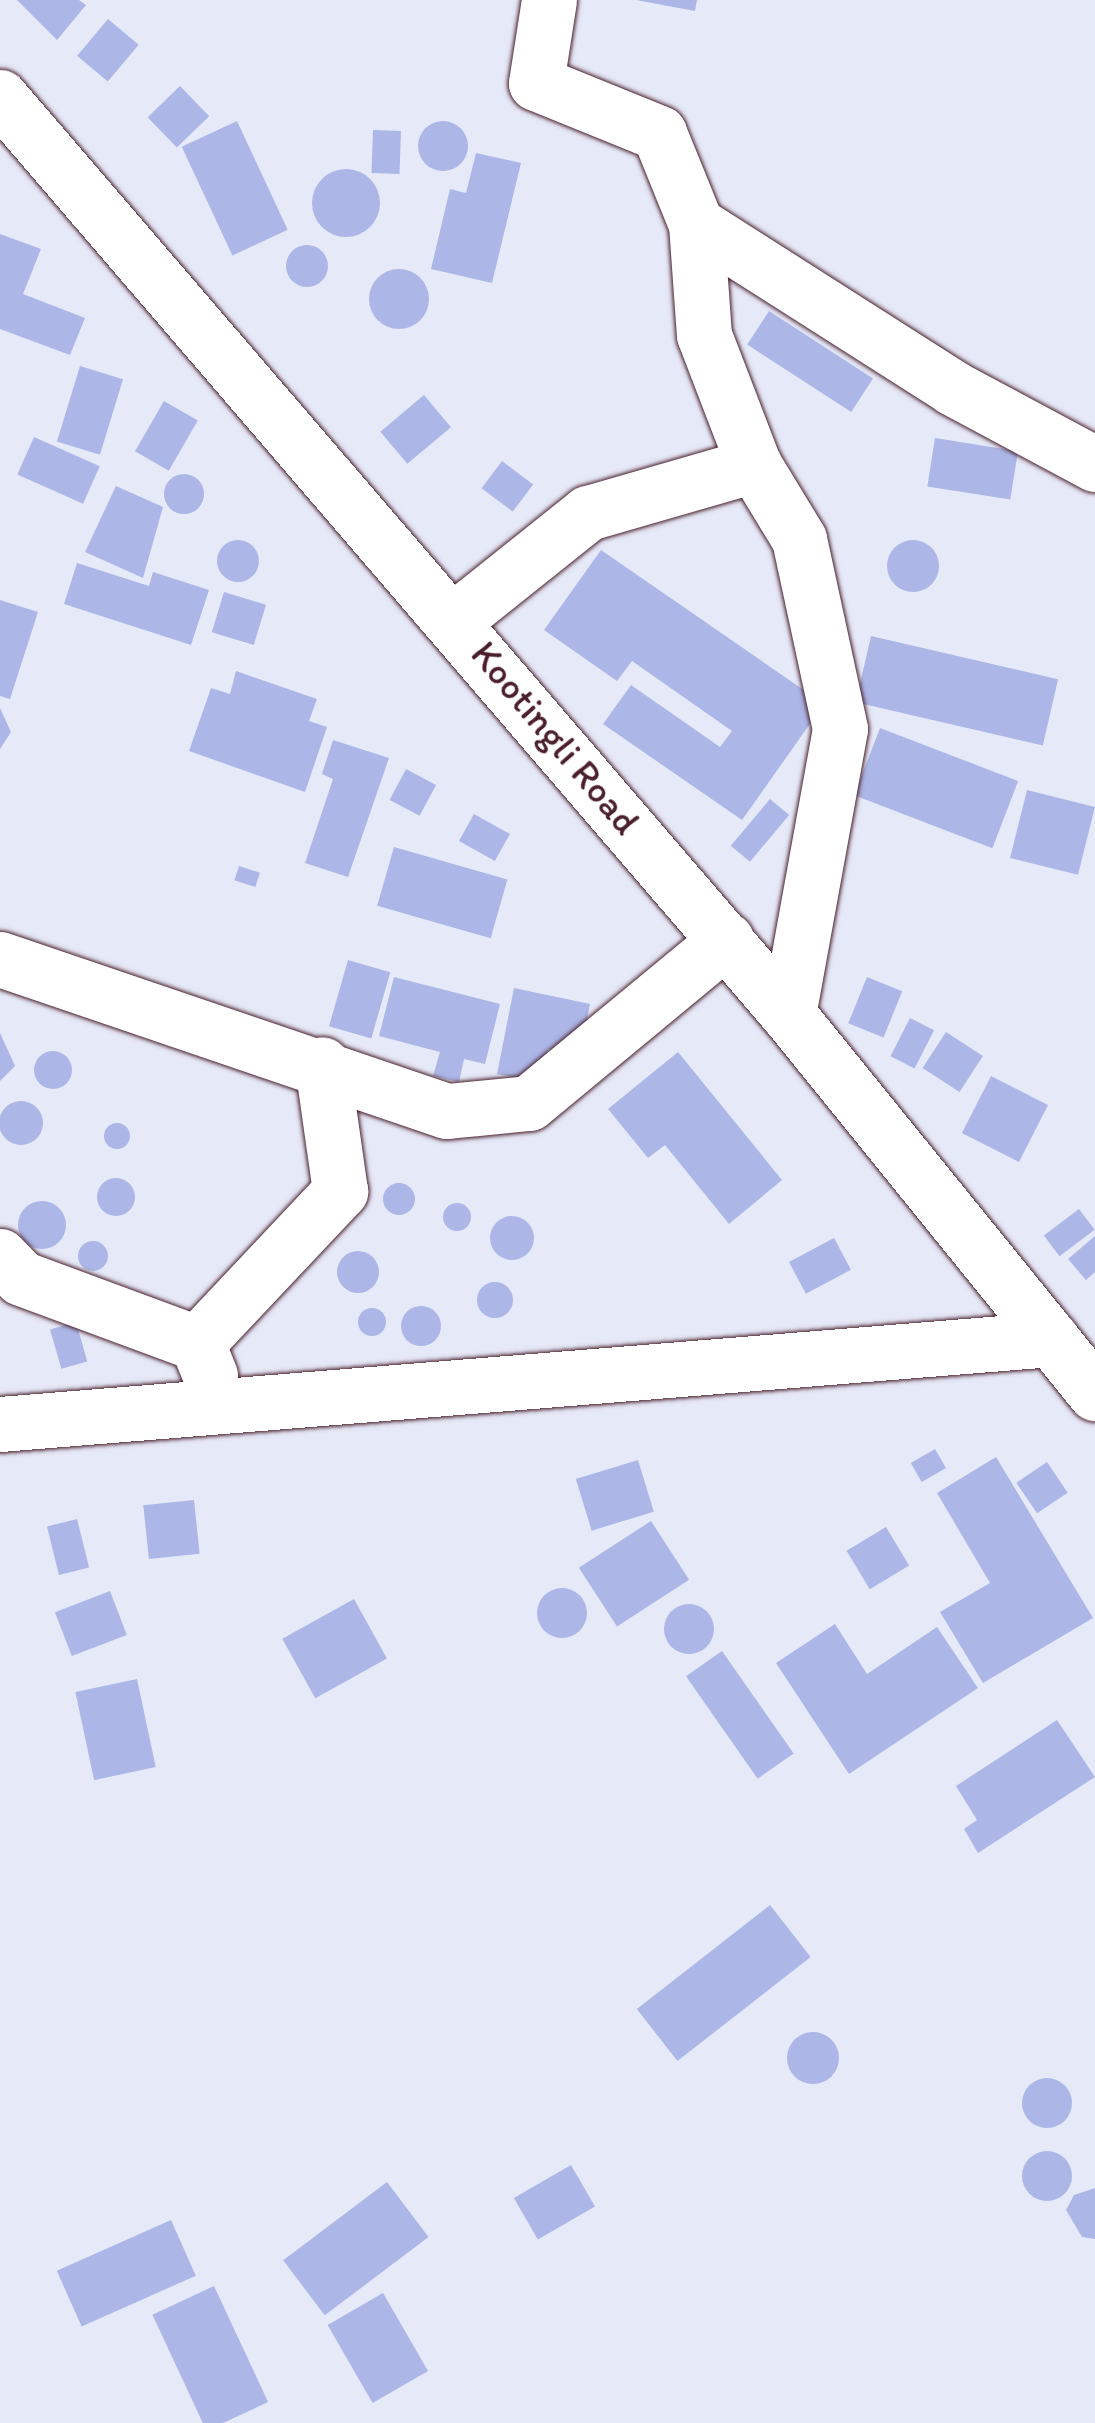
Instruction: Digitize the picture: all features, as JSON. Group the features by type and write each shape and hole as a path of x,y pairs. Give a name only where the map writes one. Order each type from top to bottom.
{"street":[{"path":"549,0 536,83 659,133 696,224 704,335 754,465 799,539 840,728 788,1014"},
{"name":"Kootingli Road","path":"0,97 455,619 788,1014 1095,1392"},
{"path":"696,224 953,388 1095,464"},
{"path":"455,619 588,513 754,465"},
{"path":"0,959 322,1064 447,1112 529,1103 726,940"},
{"path":"197,1343 340,1192 322,1064"},
{"path":"0,1256 22,1278 197,1343 223,1408"},
{"path":"0,1424 1052,1339"}],"building":[{"path":"17,0 79,0 86,5 57,40"},
{"path":"636,0 697,0 695,11"},
{"path":"108,19 139,45 108,81 77,56"},
{"path":"180,86 209,116 177,147 148,117"},
{"path":"237,121 288,230 232,256 182,147"},
{"path":"443,121 460,129 468,146 460,163 443,171 426,163 418,146 426,129"},
{"path":"373,130 401,131 399,174 371,173"},
{"path":"476,153 521,163 492,283 431,269 450,189 466,193"},
{"path":"346,169 359,171 370,179 378,190 378,216 370,227 359,235 346,237 333,235 322,227 314,216 312,203 314,190 322,179 333,171"},
{"path":"0,234 41,249 23,294 85,318 70,355 0,329"},
{"path":"307,245 322,251 328,266 322,281 307,287 292,281 286,266 292,251"},
{"path":"399,269 420,278 429,299 420,320 399,329 378,320 369,299 378,278"},
{"path":"769,311 873,379 851,412 747,345"},
{"path":"80,366 123,379 100,455 57,442"},
{"path":"424,395 451,427 407,464 380,432"},
{"path":"164,401 198,420 169,471 135,451"},
{"path":"34,437 100,466 83,504 17,474"},
{"path":"935,438 1018,451 1010,500 927,486"},
{"path":"502,461 533,484 513,512 482,488"},
{"path":"184,474 198,480 204,494 198,508 184,514 170,508 164,494 170,480"},
{"path":"116,486 163,507 143,578 85,552"},
{"path":"238,540 253,546 259,561 253,576 238,582 223,576 217,561 223,546"},
{"path":"913,540 931,548 939,566 931,584 913,592 895,584 887,566 895,548"},
{"path":"601,550 824,704 742,820 603,724 631,685 720,747 732,731 632,661 617,681 544,630"},
{"path":"77,563 149,586 153,572 209,590 191,645 64,604"},
{"path":"224,592 266,605 254,645 212,632"},
{"path":"0,600 38,612 10,699 0,696"},
{"path":"871,636 1058,679 1043,745 856,702"},
{"path":"236,671 317,699 309,721 327,727 305,792 189,751 211,688 230,694"},
{"path":"0,708 11,732 0,749"},
{"path":"880,728 1018,781 992,848 854,795"},
{"path":"333,740 389,758 348,877 305,863 333,779 322,774"},
{"path":"406,769 436,785 420,816 390,800"},
{"path":"1027,790 1095,807 1078,875 1010,858"},
{"path":"770,799 789,815 750,862 731,846"},
{"path":"474,814 510,834 495,861 459,841"},
{"path":"394,847 507,880 491,938 377,906"},
{"path":"239,866 260,873 255,887 234,880"},
{"path":"348,960 390,972 371,1038 329,1026"},
{"path":"394,977 500,1004 485,1064 464,1059 459,1082 433,1076 440,1052 379,1036"},
{"path":"867,977 902,991 884,1038 848,1023"},
{"path":"514,988 590,1004 580,1055 548,1049 542,1082 497,1074"},
{"path":"910,1018 934,1030 915,1069 890,1056"},
{"path":"946,1032 983,1056 959,1092 923,1068"},
{"path":"0,1033 15,1066 0,1081"},
{"path":"53,1051 66,1057 72,1070 66,1083 53,1089 40,1083 34,1070 40,1057"},
{"path":"678,1052 782,1180 729,1224 665,1145 648,1158 608,1109"},
{"path":"991,1076 1048,1105 1019,1162 962,1133"},
{"path":"21,1101 36,1108 43,1123 36,1138 21,1145 6,1138 -1,1123 6,1108"},
{"path":"117,1123 126,1127 130,1136 126,1145 117,1149 108,1145 104,1136 108,1127"},
{"path":"116,1178 129,1184 135,1197 129,1210 116,1216 103,1210 97,1197 103,1184"},
{"path":"399,1183 411,1187 415,1199 411,1211 399,1215 387,1211 383,1199 387,1187"},
{"path":"42,1201 59,1208 66,1225 59,1242 42,1249 25,1242 18,1225 25,1208"},
{"path":"457,1203 467,1207 471,1217 467,1227 457,1231 447,1227 443,1217 447,1207"},
{"path":"1079,1209 1095,1230 1060,1256 1044,1235"},
{"path":"512,1216 528,1222 534,1238 528,1254 512,1260 496,1254 490,1238 496,1222"},
{"path":"1095,1236 1095,1272 1086,1280 1068,1259"},
{"path":"834,1238 851,1270 806,1294 789,1262"},
{"path":"93,1241 104,1245 108,1256 104,1267 93,1271 82,1267 78,1256 82,1245"},
{"path":"358,1251 373,1257 379,1272 373,1287 358,1293 343,1287 337,1272 343,1257"},
{"path":"495,1282 508,1287 513,1300 508,1313 495,1318 482,1313 477,1300 482,1287"},
{"path":"421,1306 435,1312 441,1326 435,1340 421,1346 407,1340 401,1326 407,1312"},
{"path":"372,1308 382,1312 386,1322 382,1332 372,1336 362,1332 358,1322 362,1312"},
{"path":"76,1322 87,1361 61,1369 50,1329"},
{"path":"935,1449 946,1468 922,1482 911,1463"},
{"path":"996,1457 1093,1618 983,1683 940,1612 990,1583 937,1493"},
{"path":"638,1460 654,1512 592,1531 576,1479"},
{"path":"1047,1462 1068,1493 1037,1513 1016,1483"},
{"path":"194,1500 200,1554 149,1559 143,1505"},
{"path":"77,1519 89,1568 59,1575 47,1526"},
{"path":"651,1521 689,1580 617,1627 579,1568"},
{"path":"886,1527 909,1566 870,1589 847,1551"},
{"path":"562,1588 580,1595 587,1613 580,1631 562,1638 544,1631 537,1613 544,1595"},
{"path":"110,1591 127,1635 72,1656 55,1612"},
{"path":"354,1599 387,1658 315,1698 282,1639"},
{"path":"689,1604 707,1611 714,1629 707,1647 689,1654 671,1647 664,1629 671,1611"},
{"path":"835,1624 867,1674 937,1627 978,1688 849,1774 776,1663"},
{"path":"722,1651 794,1753 758,1779 686,1676"},
{"path":"137,1679 156,1767 94,1780 75,1692"},
{"path":"1057,1720 1095,1777 978,1853 964,1829 977,1820 956,1786"},
{"path":"770,1905 811,1957 677,2061 637,2009"},
{"path":"813,2032 831,2040 839,2058 831,2076 813,2084 795,2076 787,2058 795,2040"},
{"path":"1037,2079 1057,2079 1071,2093 1071,2113 1057,2127 1037,2127 1023,2113 1023,2093"},
{"path":"1047,2151 1065,2158 1072,2176 1065,2194 1047,2201 1029,2194 1022,2176 1029,2158"},
{"path":"571,2165 595,2207 538,2240 514,2198"},
{"path":"387,2182 429,2237 325,2315 283,2260"},
{"path":"1095,2188 1095,2239 1082,2237 1066,2210 1074,2195"},
{"path":"171,2220 196,2276 82,2327 57,2271"},
{"path":"214,2286 268,2402 223,2423 203,2423 152,2315"},
{"path":"383,2293 428,2371 373,2403 328,2325"}]}
